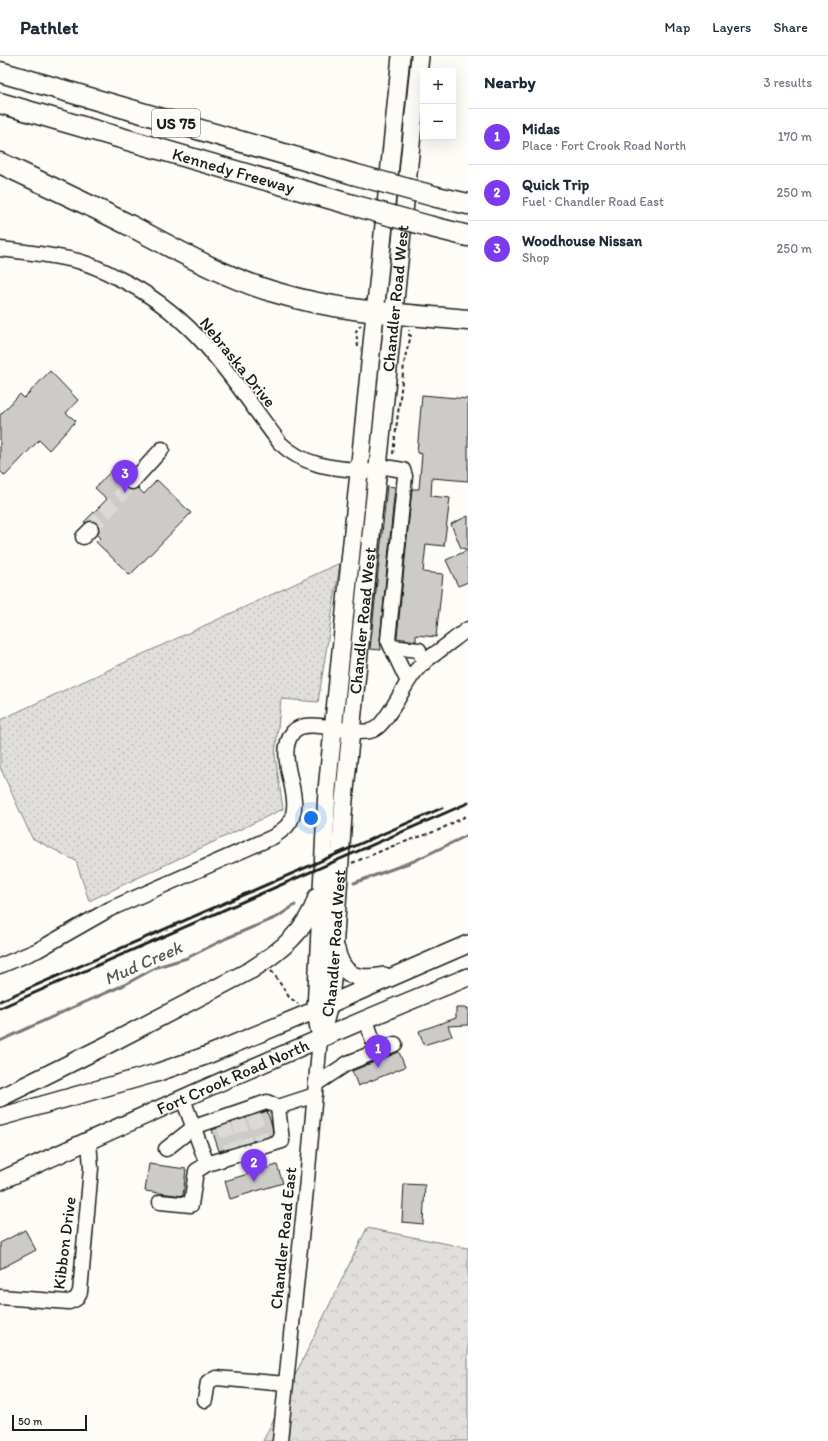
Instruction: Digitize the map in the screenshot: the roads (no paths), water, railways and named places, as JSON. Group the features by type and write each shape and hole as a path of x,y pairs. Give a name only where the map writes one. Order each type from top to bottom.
{"highway":[{"name":"Kennedy Freeway","path":"0,72 352,174 468,204"},
{"name":"Kennedy Freeway","path":"0,103 349,204 468,236"},
{"path":"0,162 212,267 245,282 273,292 319,304 353,310 468,320"}],"main road":[{"name":"Chandler Road West","path":"320,1039 317,1010 326,790 401,56"},
{"name":"Chandler Road West","path":"317,1010 335,944 351,730 379,469 420,56"},
{"path":"0,1098 114,1042 206,994 271,957 286,944 306,922 317,898 322,867"},
{"path":"335,944 338,958 342,967 354,976 371,977 403,972"},
{"name":"Fort Crook Road North","path":"0,1117 156,1073 205,1056 317,1010 468,944"},
{"name":"Fort Crook Road North","path":"0,1181 89,1140 468,976"}],"street":[{"name":"Nebraska Drive","path":"0,249 43,254 79,262 112,275 144,293 185,324 203,342 220,362 280,444 288,451 308,462 320,466 359,470 403,470 405,476 388,640 391,647"},
{"path":"132,482 162,449"},
{"path":"0,966 38,950 110,909 273,837 287,825 292,815 294,806 286,758 288,741 294,731 301,727 314,726 364,732 375,729 385,718 408,682 424,663 468,629"},
{"path":"391,647 420,650 424,663"},
{"path":"391,647 408,682"},
{"path":"366,1019 376,1051"},
{"name":"Chandler Road East","path":"280,1441 320,1039"},
{"path":"278,1107 315,1089 348,1063 395,1044"},
{"path":"183,1099 207,1164"},
{"path":"166,1149 194,1127 252,1110 268,1102 278,1107"},
{"path":"160,1202 191,1205 196,1171 207,1164 233,1153 263,1143 282,1140 278,1107"},
{"name":"Kibbon Drive","path":"0,1297 69,1302 76,1299 80,1292 91,1168 89,1140"},
{"path":"205,1400 208,1382 216,1378 286,1384"}],"waterway":[{"name":"Mud Creek","path":"354,883 414,861 468,835"},
{"name":"Mud Creek","path":"0,1041 124,985 157,967 187,958 227,938 277,917 295,905"}],"tunnel":[{"path":"91,529 132,482"},
{"path":"253,1113 262,1140"},
{"path":"238,1118 246,1145"},
{"path":"223,1123 232,1150"}],"railway":[{"path":"0,1008 468,803"},
{"path":"0,1001 442,808"}],"place":[{"name":"Woodhouse Nissan","path":"125,493"},
{"name":"Midas","path":"378,1068"},
{"name":"Quick Trip","path":"254,1182"}]}
